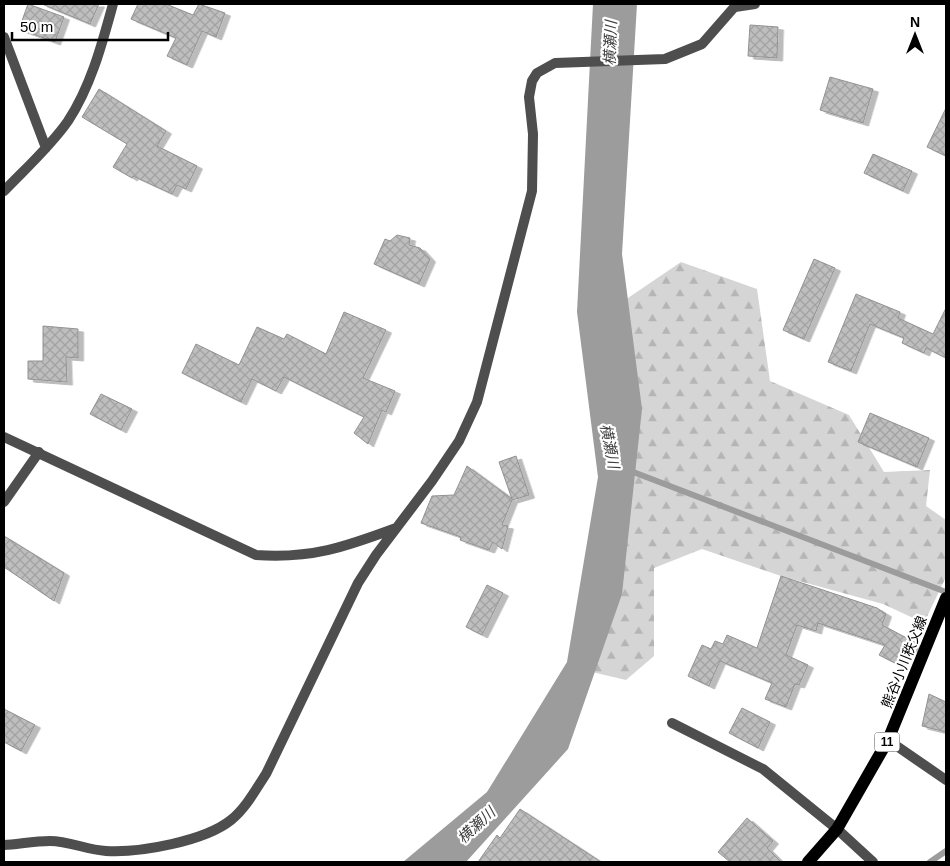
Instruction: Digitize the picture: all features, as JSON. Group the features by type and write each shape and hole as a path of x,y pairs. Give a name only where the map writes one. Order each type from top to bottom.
{"main road":[{"name":"熊谷小川秩父線","path":"808,862 838,829 888,740 944,603"}],"street":[{"path":"4,192 46,148 75,110 97,62 113,4"},
{"path":"4,845 50,841 106,851 135,850 181,842 231,820 248,802 266,774 358,583 459,441 477,402 532,190 533,134 529,97 532,81 537,73 554,63 665,59 702,44 736,5 755,4"},
{"path":"4,37 46,148"},
{"path":"4,437 256,555 288,557 326,551 397,527"},
{"path":"4,502 38,452"},
{"path":"672,723 763,769 838,829 873,862"},
{"path":"888,740 946,780"}],"green space":[{"path":"681,262 757,289 770,381 849,415 884,472 930,470 926,506 946,520 946,577 924,623 883,604 781,576 702,549 654,568 654,656 626,680 592,672 625,300"}],"water":[{"name":"横瀬川","path":"593,4 637,4 622,254 642,409 622,594 568,749 466,862 403,862 487,792 567,662 598,477 577,312"}],"building":[{"path":"28,4 64,17 55,42 19,29"},
{"path":"42,4 99,4 90,24"},
{"path":"138,4 166,4 193,15 199,4 225,13 216,37 202,31 187,65 167,56 176,38 131,19"},
{"path":"750,25 778,27 777,58 748,56"},
{"path":"830,77 873,89 863,123 820,110"},
{"path":"99,89 166,131 157,146 197,166 186,189 177,185 172,194 133,176 132,178 113,167 127,144 82,117"},
{"path":"946,108 946,156 927,147"},
{"path":"873,154 912,171 903,191 864,173"},
{"path":"397,235 410,238 409,245 420,248 430,259 419,284 374,264 385,239 390,241"},
{"path":"814,259 835,268 804,339 783,330"},
{"path":"856,294 900,312 898,318 933,334 946,308 946,358 926,348 924,353 902,343 904,338 870,324 851,371 828,362"},
{"path":"344,312 386,330 363,378 395,391 386,412 382,410 368,444 354,433 364,417 284,377 276,391 252,379 241,402 182,373 196,344 239,365 257,327 284,339 287,334 326,354"},
{"path":"43,326 78,329 78,358 66,357 67,382 28,379 28,361 43,361"},
{"path":"101,394 132,409 121,430 90,414"},
{"path":"870,413 929,438 917,467 858,442"},
{"path":"516,456 529,495 512,500 502,525 508,526 502,549 493,542 489,550 460,540 461,537 421,523 432,496 454,495 467,466 512,499 499,462"},
{"path":"4,536 64,573 54,601 4,567"},
{"path":"781,576 877,608 886,614 882,625 918,644 914,654 906,651 899,665 879,655 885,645 818,623 816,631 797,625 786,655 808,665 799,685 795,684 786,707 765,699 772,683 720,661 709,686 688,676 702,645 711,649 715,641 723,644 727,635 757,648"},
{"path":"487,585 503,593 482,635 466,627"},
{"path":"929,694 946,702 946,732 922,726"},
{"path":"742,708 770,722 758,748 729,733"},
{"path":"4,709 35,725 21,751 4,742"},
{"path":"520,809 601,862 478,862 497,835 500,838"},
{"path":"747,818 773,841 767,848 781,862 730,862 718,852"}],"waterway":[{"name":"横瀬川","path":"628,470 946,592"},
{"path":"930,862 946,851"}]}
